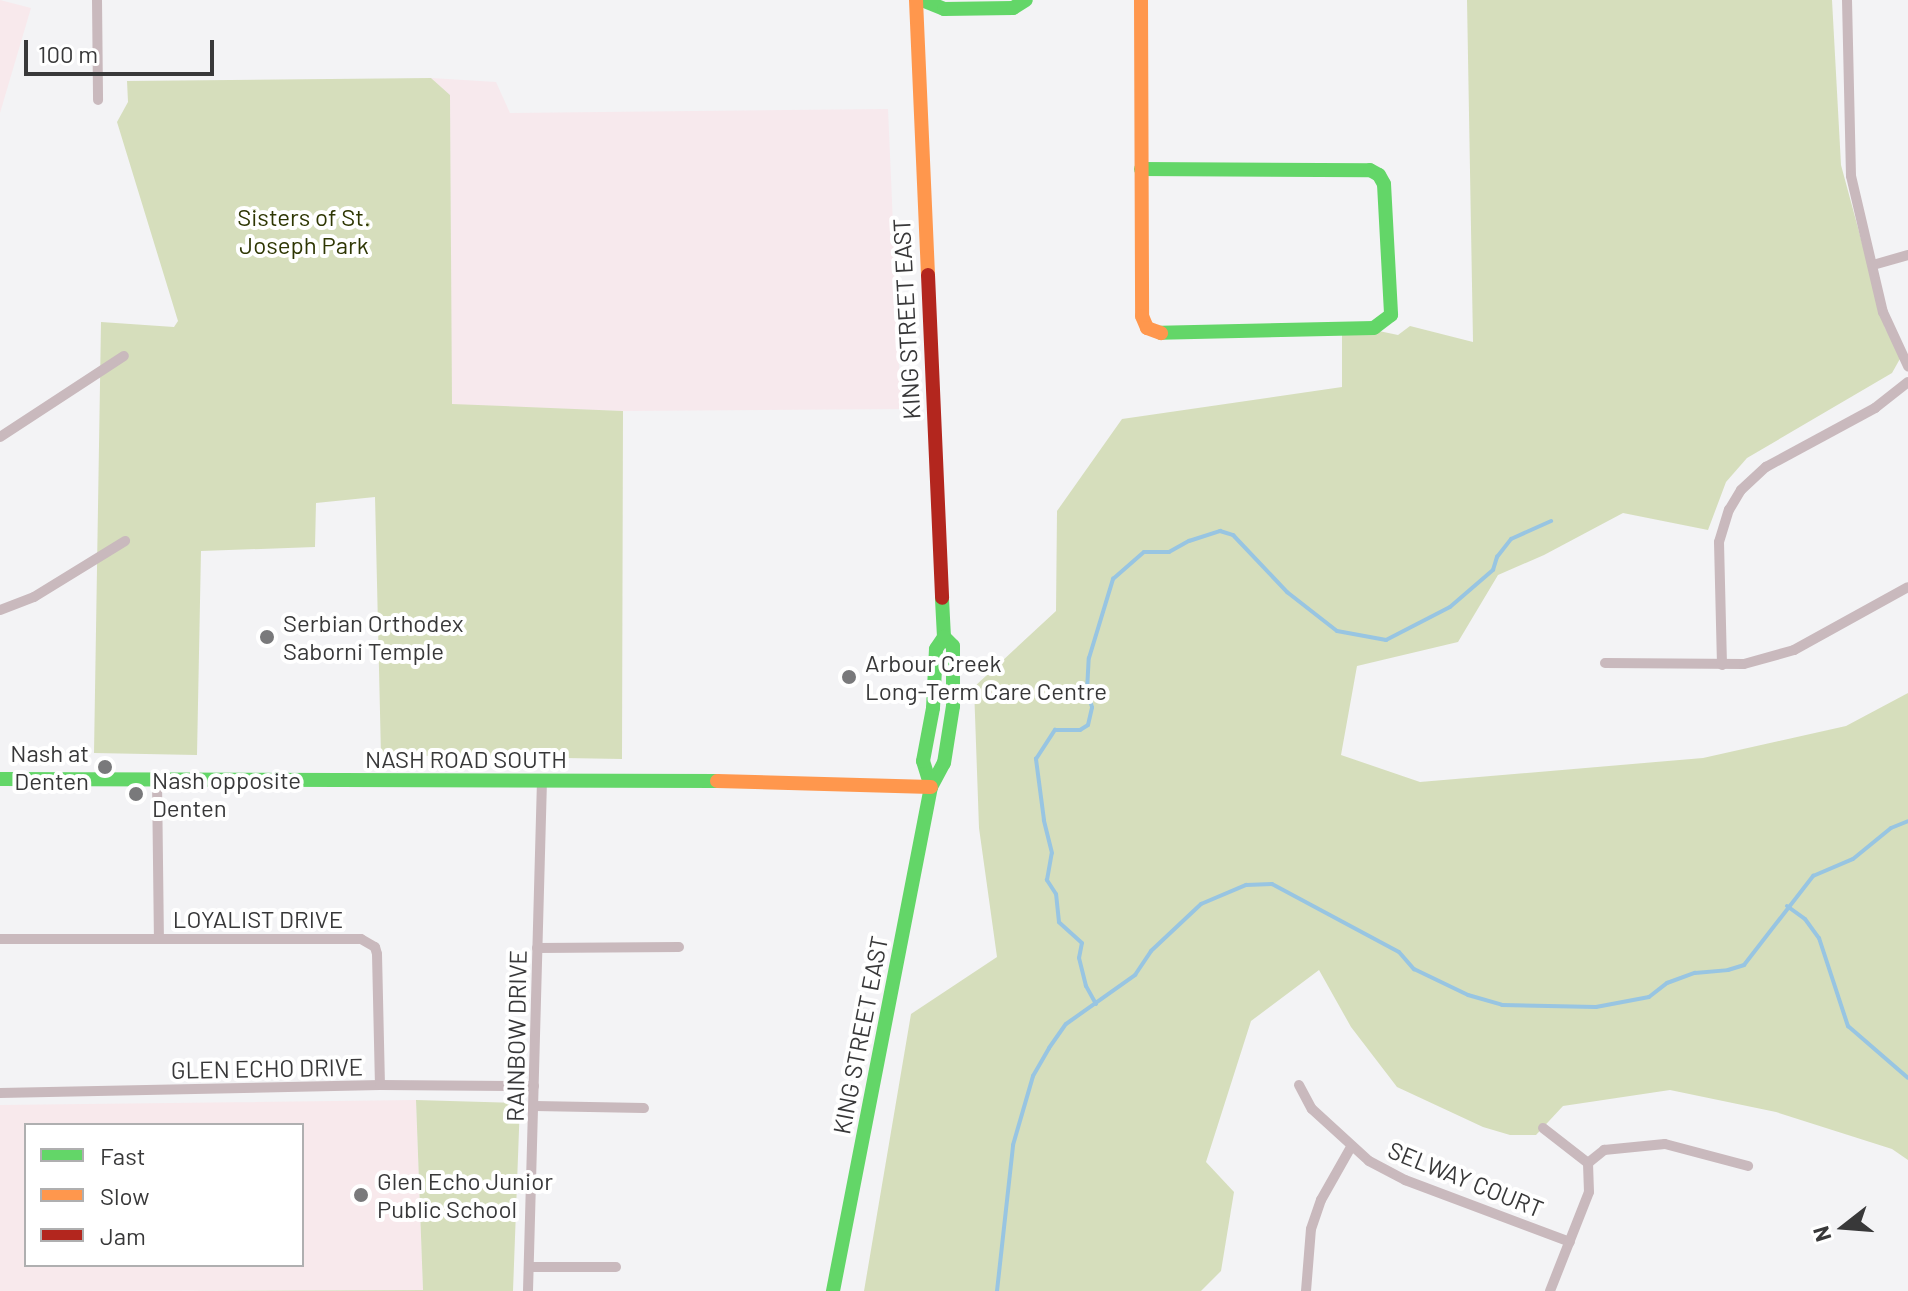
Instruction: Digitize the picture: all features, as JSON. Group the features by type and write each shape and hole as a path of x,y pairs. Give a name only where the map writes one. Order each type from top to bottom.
{"street":[{"path":"97,0 98,100"},
{"name":"KING STREET EAST","path":"833,1291 931,787 944,763 953,706 953,646 944,637 916,0"},
{"path":"922,0 944,9 1013,8 1026,0"},
{"path":"1141,0 1141,169 1142,316 1147,328 1157,333 1374,328 1391,315 1384,184 1379,175 1370,170 1141,169"},
{"path":"1847,0 1850,166 1885,321 1908,366"},
{"path":"1873,265 1908,255"},
{"path":"0,437 124,356"},
{"path":"1722,665 1719,542 1729,510 1741,490 1766,467 1875,408 1908,382"},
{"path":"0,610 34,597 125,541"},
{"path":"1605,663 1744,664 1794,650 1908,587"},
{"name":"NASH ROAD SOUTH","path":"0,779 798,781 931,787"},
{"path":"157,780 159,939"},
{"name":"RAINBOW DRIVE","path":"528,1291 542,781"},
{"name":"LOYALIST DRIVE","path":"0,939 361,939 375,947 380,1085"},
{"path":"537,948 679,947"},
{"name":"GLEN ECHO DRIVE","path":"0,1093 380,1085 534,1086"},
{"name":"SELWAY COURT","path":"1299,1085 1312,1109 1351,1147 1405,1180 1570,1242"},
{"path":"535,1106 644,1108"},
{"path":"1543,1128 1588,1163"},
{"path":"1588,1163 1604,1150 1665,1144 1748,1166"},
{"path":"1306,1291 1311,1229 1321,1200 1351,1147"},
{"path":"1550,1291 1589,1192 1588,1163"},
{"path":"529,1267 616,1267"}],"shaded area":[{"path":"0,0 31,8 0,113"},
{"path":"431,78 496,82 510,113 888,109 901,409 623,411 451,405 450,95"},
{"name":"Glen Echo Junior Public School","path":"416,1100 423,1290 0,1291 0,1105"}],"green space":[{"path":"1467,0 1832,0 1841,165 1885,328 1901,357 1892,373 1747,458 1726,482 1708,530 1623,513 1544,555 1498,575 1458,642 1357,666 1341,755 1420,782 1703,758 1846,726 1908,693 1908,1160 1892,1149 1776,1112 1670,1090 1563,1106 1536,1135 1510,1135 1483,1127 1397,1087 1351,1027 1319,970 1251,1021 1206,1162 1234,1192 1221,1271 1201,1291 864,1291 911,1014 997,957 979,828 974,687 1056,611 1057,511 1122,419 1342,387 1342,333 1374,330 1398,335 1410,326 1473,342"},
{"name":"Sisters of St. Joseph Park","path":"431,78 450,95 452,404 623,411 622,759 381,755 375,497 316,503 315,547 201,551 197,755 94,753 101,322 174,327 178,321 117,122 128,102 127,81"},
{"path":"416,1100 520,1103 513,1291 187,1291 423,1290"}],"waterway":[{"path":"1096,1004 1086,986 1079,958 1082,943 1059,922 1056,894 1047,880 1052,853 1036,759 1055,730 1080,730 1088,725 1092,707 1087,691 1089,658 1113,579 1144,552 1169,552 1189,541 1220,531 1233,535 1287,592 1337,631 1386,640 1450,607 1493,570 1497,557 1511,539 1551,521"},
{"path":"997,1291 1013,1145 1033,1076 1066,1024 1135,975 1151,951 1201,904 1246,885 1272,884 1399,952 1414,969 1468,995 1502,1005 1596,1007 1649,997 1667,983 1695,973 1744,965 1813,876 1853,859 1891,828 1908,821"},
{"path":"1787,906 1805,919 1819,938 1848,1026 1908,1078"}],"traffic: fast":[{"path":"922,0 944,9 1013,8 1026,0"},
{"path":"1141,169 1370,170 1379,175 1384,184 1391,315 1374,328 1161,333"},
{"path":"931,787 923,761 933,708 936,649 944,637 942,598"},
{"path":"833,1291 931,787 944,763 953,706 953,646 944,637"},
{"path":"0,779 717,781"}],"traffic: slow":[{"path":"916,0 928,275"},
{"path":"1141,0 1142,316 1147,328 1161,333"},
{"path":"717,781 931,787"}],"traffic: jam":[{"path":"928,275 942,598"}],"place":[{"name":"Serbian Orthodex Saborni Temple","path":"267,637"},
{"name":"Arbour Creek Long-Term Care Centre","path":"849,677"},
{"name":"Nash at Denten","path":"105,767"},
{"name":"Nash opposite Denten","path":"136,794"},
{"name":"Glen Echo Junior Public School","path":"361,1195"}]}
